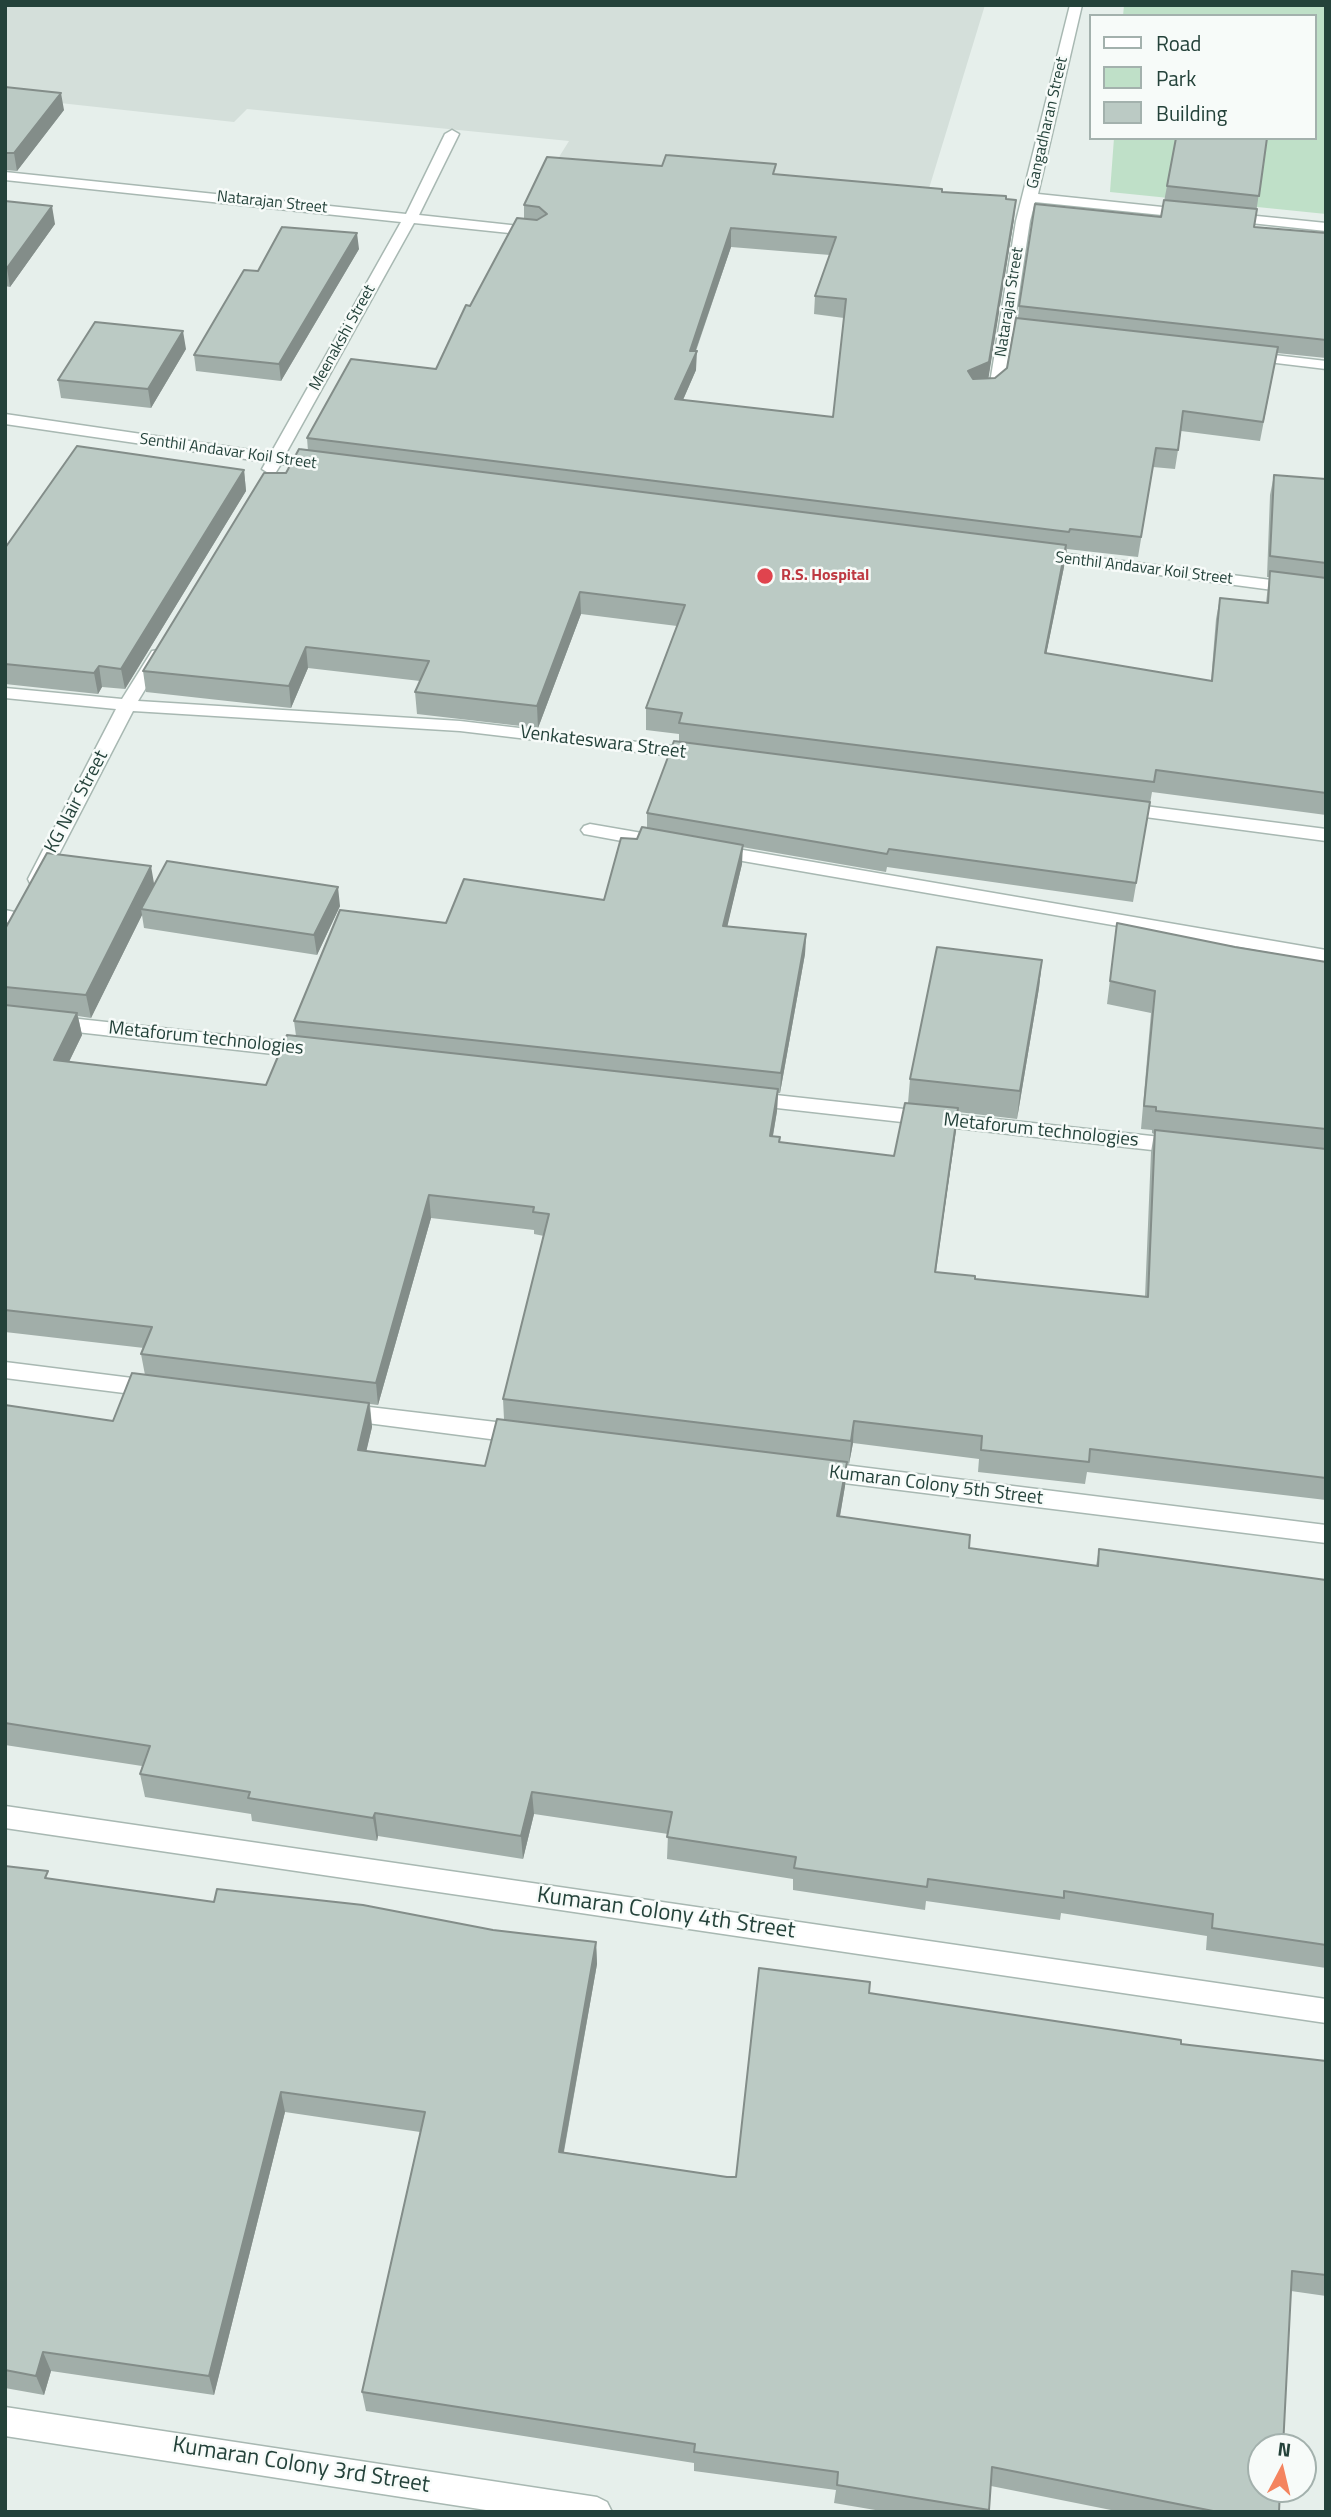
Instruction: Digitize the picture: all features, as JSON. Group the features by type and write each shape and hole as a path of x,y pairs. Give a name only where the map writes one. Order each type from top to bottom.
{"street":[{"name":"Gangadharan Street","path":"1076,5 1030,197 1326,227"},
{"name":"Meenakshi Street","path":"262,483 411,217 452,134"},
{"name":"Natarajan Street","path":"5,176 538,232"},
{"name":"Natarajan Street","path":"976,392 988,391 997,385 1023,221 1030,197"},
{"path":"1005,329 1058,335"},
{"path":"1232,354 1326,365"},
{"name":"Senthil Andavar Koil Street","path":"5,419 331,467"},
{"name":"Senthil Andavar Koil Street","path":"1022,554 1326,592"},
{"name":"KG Nair Street","path":"5,936 127,705 170,635"},
{"name":"Venkateswara Street","path":"5,693 127,705 460,726 715,756"},
{"path":"1106,807 1326,835"},
{"path":"590,830 1326,956"},
{"name":"Metaforum technologies","path":"5,1017 325,1052"},
{"name":"Metaforum technologies","path":"728,1097 1201,1149"},
{"path":"5,1370 184,1392"},
{"path":"322,1409 542,1437"},
{"name":"Kumaran Colony 5th Street","path":"803,1469 1326,1534"},
{"name":"Kumaran Colony 4th Street","path":"5,1817 1326,2011"},
{"name":"Kumaran Colony 3rd Street","path":"5,2421 597,2512"}],"shaded area":[{"path":"5,5 985,5 927,195 559,157 569,141 247,109 234,122 5,97"}],"green space":[{"path":"1124,5 1326,5 1326,214 1110,192 1114,140 1317,140 1317,14 1123,14"}],"building":[{"path":"5,87 61,93 14,153 5,153"},
{"path":"1176,140 1267,140 1259,196 1167,186"},
{"path":"666,155 776,164 773,174 942,189 942,192 1006,196 1006,199 1016,200 989,362 968,371 973,379 995,378 1007,368 1016,318 1278,347 1263,422 1183,411 1178,450 1156,448 1141,537 1070,529 1069,532 307,438 351,359 436,369 466,305 470,306 517,218 537,220 547,214 539,207 524,205 547,157 662,166","holes":["731,228 836,237 815,296 846,299 833,417 675,399 697,351 690,351"]},
{"path":"1164,200 1257,209 1254,227 1326,233 1326,340 1019,306 1035,204 1161,217"},
{"path":"5,201 52,206 7,268 5,268"},
{"path":"282,227 357,233 279,364 194,355 244,270 258,271"},
{"path":"95,322 183,331 148,389 58,380"},
{"path":"77,446 244,470 121,669 99,666 94,673 5,664 5,548"},
{"path":"299,449 1066,545 1045,653 1212,681 1220,598 1268,603 1270,571 1326,578 1326,793 1156,770 1154,782 679,723 682,713 646,708 685,605 580,592 537,706 415,692 429,661 306,647 289,686 143,671 264,473 286,473"},
{"path":"1274,475 1326,479 1326,563 1270,556"},
{"path":"674,741 1150,802 1136,883 889,849 887,854 647,813"},
{"path":"642,827 743,845 723,926 806,934 781,1073 294,1021 340,910 446,923 464,879 604,900 621,838 637,839"},
{"path":"47,853 151,866 86,995 5,987 5,929"},
{"path":"167,861 338,887 314,935 141,909"},
{"path":"1117,923 1326,962 1326,1129 1156,1111 1156,1107 1144,1106 1155,991 1110,981"},
{"path":"937,947 1042,960 1020,1091 910,1079"},
{"path":"5,1005 77,1013 54,1060 266,1085 287,1035 778,1089 770,1136 780,1137 779,1142 894,1156 905,1103 958,1108 935,1272 975,1276 975,1279 1148,1297 1155,1130 1326,1149 1326,1478 1090,1449 1089,1462 981,1450 982,1436 854,1421 851,1441 503,1399 549,1214 533,1212 534,1207 429,1195 376,1383 141,1354 152,1327 5,1310"},
{"path":"132,1373 369,1403 358,1450 485,1466 497,1419 847,1462 837,1516 970,1535 969,1548 1098,1566 1099,1549 1326,1580 1326,1945 1212,1928 1213,1914 1064,1891 1064,1898 928,1879 927,1887 794,1868 796,1857 667,1837 672,1812 532,1792 521,1836 375,1813 373,1818 248,1798 250,1792 140,1774 150,1746 5,1723 5,1405 113,1421"},
{"path":"5,1866 48,1871 45,1878 214,1902 217,1889 363,1905 493,1930 596,1942 559,2152 727,2177 736,2177 759,1968 870,1982 869,1993 1181,2040 1181,2044 1326,2061 1326,2275 1292,2271 1284,2433 1247,2433 1247,2503 1279,2503 1279,2512 1218,2512 992,2467 989,2510 837,2485 838,2472 694,2452 695,2444 362,2392 425,2112 281,2092 209,2376 43,2352 36,2376 5,2370"}],"place":[{"name":"R.S. Hospital","path":"765,576"}]}
